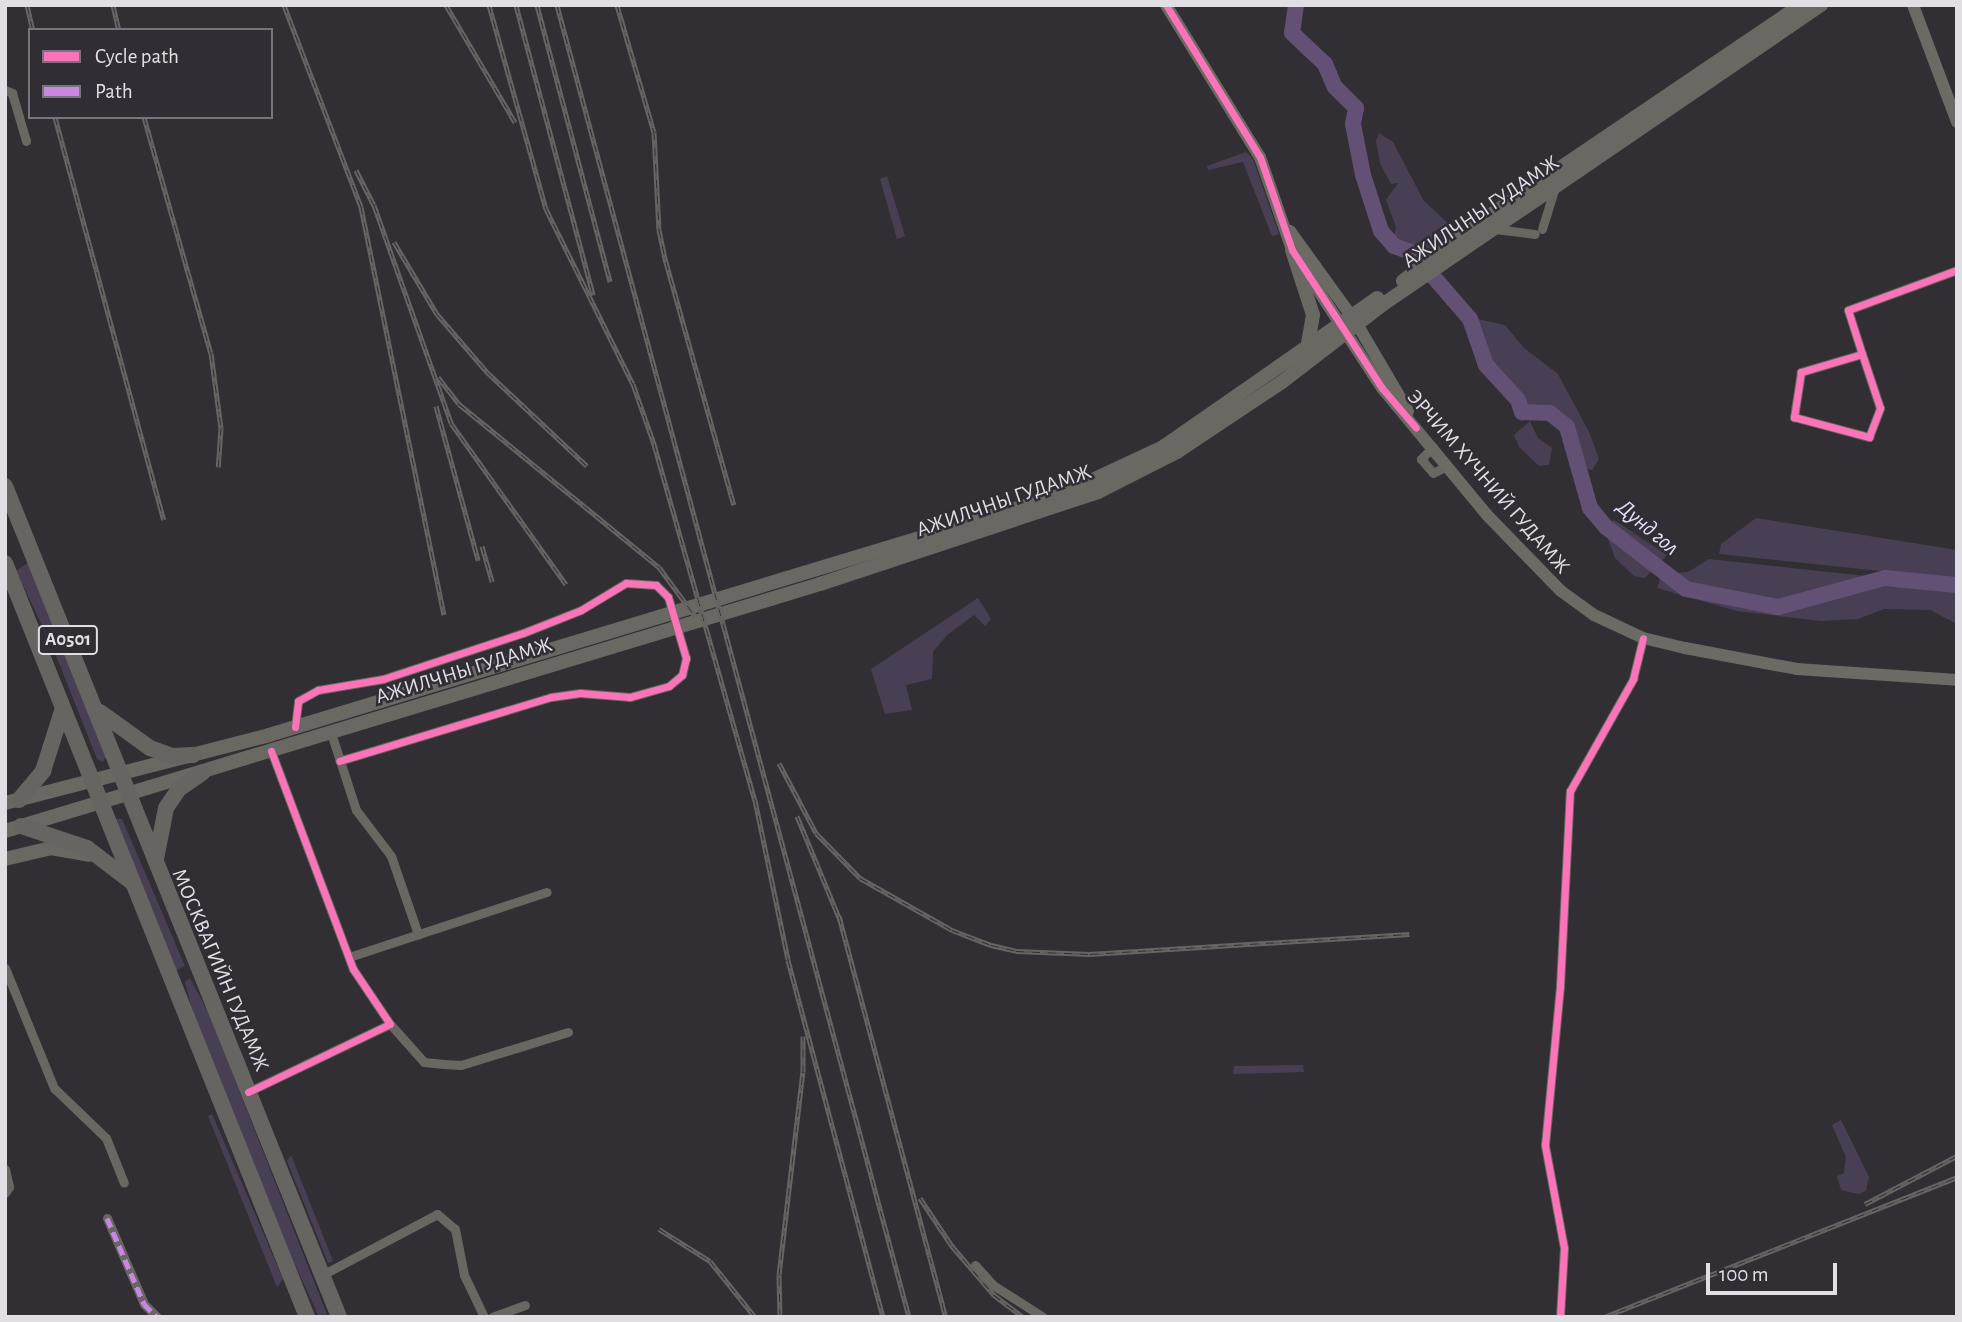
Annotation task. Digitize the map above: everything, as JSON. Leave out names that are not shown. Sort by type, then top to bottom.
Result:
[{"type":"highway","name":"A0501","points":[[5,486],[130,794]]},
{"type":"highway","points":[[5,561],[21,562],[29,545]]},
{"type":"highway","name":"A0501","points":[[5,561],[100,804]]},
{"type":"highway","points":[[12,802],[43,771],[64,708]]},
{"type":"highway","points":[[96,708],[113,725],[150,748],[172,756],[193,755]]},
{"type":"highway","points":[[155,869],[159,827],[166,808],[180,789],[203,772]]},
{"type":"highway","name":"МОСКВАГИЙН ГУДАМЖ","points":[[130,794],[155,869],[339,1317]]},
{"type":"highway","points":[[100,804],[307,1317]]},
{"type":"highway","points":[[21,826],[69,841],[102,857],[134,885]]},
{"type":"highway","points":[[177,991],[180,975],[197,973]]},
{"type":"main road","name":"АЖИЛЧНЫ ГУДАМЖ","points":[[5,831],[820,584],[1096,487],[1177,452],[1282,382],[1348,324],[1801,5]]},
{"type":"main road","name":"АЖИЛЧНЫ ГУДАМЖ","points":[[1472,237],[1493,229],[1821,5]]},
{"type":"main road","points":[[1292,250],[1312,315],[1308,344]]},
{"type":"main road","name":"АЖИЛЧНЫ ГУДАМЖ","points":[[12,802],[295,727],[812,568],[1096,487],[1163,447],[1308,344],[1348,324]]},
{"type":"main road","points":[[5,859],[51,848],[102,857]]},
{"type":"street","points":[[1166,5],[1260,157],[1292,250],[1348,324]]},
{"type":"street","points":[[1913,5],[1957,122]]},
{"type":"street","points":[[5,90],[12,93],[26,141]]},
{"type":"street","points":[[1493,229],[1539,232],[1556,186]]},
{"type":"street","points":[[1284,222],[1348,324]]},
{"type":"street","points":[[1862,354],[1801,372],[1794,417],[1869,437],[1880,408],[1849,310],[1957,270]]},
{"type":"street","name":"ЭРЧИМ ХҮЧНИЙ ГУДАМЖ","points":[[1348,324],[1382,388],[1447,466],[1561,591],[1594,615],[1643,638],[1797,669],[1957,680]]},
{"type":"street","points":[[295,727],[298,701],[318,690],[383,679],[523,633],[581,610],[626,583],[656,584],[668,597],[686,658],[682,675],[669,686],[630,696],[580,693],[551,697],[339,761]]},
{"type":"street","points":[[1560,1317],[1563,1238],[1545,1145],[1560,986],[1570,790],[1633,680],[1643,638]]},
{"type":"street","points":[[331,733],[356,810],[391,856],[418,934]]},
{"type":"street","points":[[271,751],[349,957],[390,1024],[424,1062],[461,1065],[568,1032]]},
{"type":"street","points":[[349,957],[547,892]]},
{"type":"street","points":[[5,968],[54,1088],[106,1138],[124,1183]]},
{"type":"street","points":[[248,1092],[390,1024]]},
{"type":"street","points":[[5,1169],[9,1187],[5,1193]]},
{"type":"street","points":[[322,1275],[437,1214],[455,1229],[464,1275],[484,1317]]},
{"type":"street","points":[[107,1218],[144,1304],[157,1317]]},
{"type":"street","points":[[975,1265],[993,1285],[1043,1317]]},
{"type":"street","points":[[492,1317],[525,1305]]},
{"type":"shaded area","points":[[1379,133],[1393,142],[1424,201],[1451,226],[1451,239],[1425,255],[1393,240],[1396,227],[1386,200],[1398,183],[1391,184],[1380,163],[1376,141]]},
{"type":"shaded area","points":[[1246,152],[1253,159],[1279,234],[1272,236],[1243,162],[1208,170],[1207,166]]},
{"type":"shaded area","points":[[887,176],[905,236],[897,239],[880,179]]},
{"type":"shaded area","points":[[1447,300],[1473,318],[1505,325],[1524,348],[1558,374],[1589,432],[1599,459],[1592,470],[1576,466],[1571,444],[1555,419],[1520,415],[1513,401],[1514,383],[1503,381],[1500,371],[1489,366],[1482,332],[1468,327]]},
{"type":"shaded area","points":[[1530,421],[1538,438],[1552,448],[1549,465],[1539,466],[1519,447],[1514,435]]},
{"type":"shaded area","points":[[1756,518],[1957,550],[1957,579],[1719,554],[1721,544]]},
{"type":"shaded area","points":[[1614,520],[1667,555],[1645,578],[1634,576],[1615,558],[1607,536],[1609,524]]},
{"type":"shaded area","points":[[1709,559],[1957,586],[1957,624],[1930,610],[1884,609],[1858,619],[1821,621],[1737,611],[1657,588],[1662,574],[1688,572]]},
{"type":"shaded area","points":[[28,563],[106,756],[103,762],[97,759],[53,648],[16,571]]},
{"type":"shaded area","points":[[978,598],[991,619],[985,626],[974,615],[947,635],[933,652],[932,679],[906,685],[912,710],[885,714],[871,669]]},
{"type":"shaded area","points":[[116,819],[122,819],[185,966],[175,971]]},
{"type":"shaded area","points":[[190,978],[209,1014],[328,1317],[319,1317],[292,1258],[195,1021],[185,982]]},
{"type":"shaded area","points":[[1303,1065],[1304,1072],[1233,1074],[1234,1066]]},
{"type":"shaded area","points":[[212,1114],[283,1279],[277,1287],[208,1116]]},
{"type":"shaded area","points":[[1841,1120],[1869,1177],[1866,1191],[1859,1194],[1841,1190],[1837,1176],[1844,1173],[1846,1157],[1832,1125]]},
{"type":"shaded area","points":[[291,1155],[333,1261],[328,1263],[287,1161]]},
{"type":"waterway","name":"Дунд гол","points":[[1296,5],[1292,33],[1325,64],[1335,87],[1356,108],[1353,124],[1363,175],[1381,231],[1394,246],[1413,253],[1470,319],[1486,365],[1518,400],[1522,412],[1550,413],[1567,427],[1590,508],[1606,527],[1686,589],[1778,607],[1885,578],[1957,585]]},
{"type":"railway","points":[[27,5],[33,28]]},
{"type":"railway","points":[[113,5],[119,28]]},
{"type":"railway","points":[[284,5],[361,207],[444,615]]},
{"type":"railway","points":[[446,5],[515,122]]},
{"type":"railway","points":[[489,5],[546,209],[633,384],[654,444],[755,800],[788,960],[883,1317]]},
{"type":"railway","points":[[516,5],[593,295]]},
{"type":"railway","points":[[537,5],[610,282]]},
{"type":"railway","points":[[557,5],[909,1317]]},
{"type":"railway","points":[[617,5],[654,132],[659,230],[666,262],[734,505]]},
{"type":"railway","points":[[56,119],[164,520]]},
{"type":"railway","points":[[145,119],[211,353],[221,428],[218,467]]},
{"type":"railway","points":[[356,170],[374,205],[451,423],[566,584]]},
{"type":"railway","points":[[394,242],[437,314],[487,372],[587,466]]},
{"type":"railway","points":[[438,377],[459,404],[659,567],[695,616]]},
{"type":"railway","points":[[436,406],[478,560]]},
{"type":"railway","points":[[482,546],[492,582]]},
{"type":"railway","points":[[779,763],[816,833],[860,878],[952,930],[991,945],[1016,951],[1090,954],[1409,934]]},
{"type":"railway","points":[[797,816],[841,922]]},
{"type":"railway","points":[[839,916],[946,1317]]},
{"type":"railway","points":[[780,1317],[779,1275],[803,1072],[803,1036]]},
{"type":"railway","points":[[1865,1204],[1957,1156]]},
{"type":"railway","points":[[1604,1317],[1957,1177]]},
{"type":"railway","points":[[920,1198],[952,1246],[994,1295],[1023,1317]]},
{"type":"railway","points":[[659,1229],[710,1261],[755,1317]]},
{"type":"marked path","points":[[107,1218],[144,1304],[157,1317]]},
{"type":"cycle path","points":[[1166,5],[1260,157],[1292,250],[1382,388],[1416,428]]},
{"type":"cycle path","points":[[1862,354],[1801,372],[1794,417],[1869,437],[1880,408],[1848,310],[1957,270]]},
{"type":"cycle path","points":[[295,727],[298,701],[318,690],[383,679],[523,633],[581,610],[626,583],[656,585],[668,597],[686,658],[682,675],[669,686],[630,697],[580,693],[551,697],[339,761]]},
{"type":"cycle path","points":[[1560,1317],[1564,1248],[1545,1145],[1560,986],[1570,791],[1633,679],[1643,638]]},
{"type":"cycle path","points":[[248,1092],[390,1024],[353,969],[271,751]]}]
